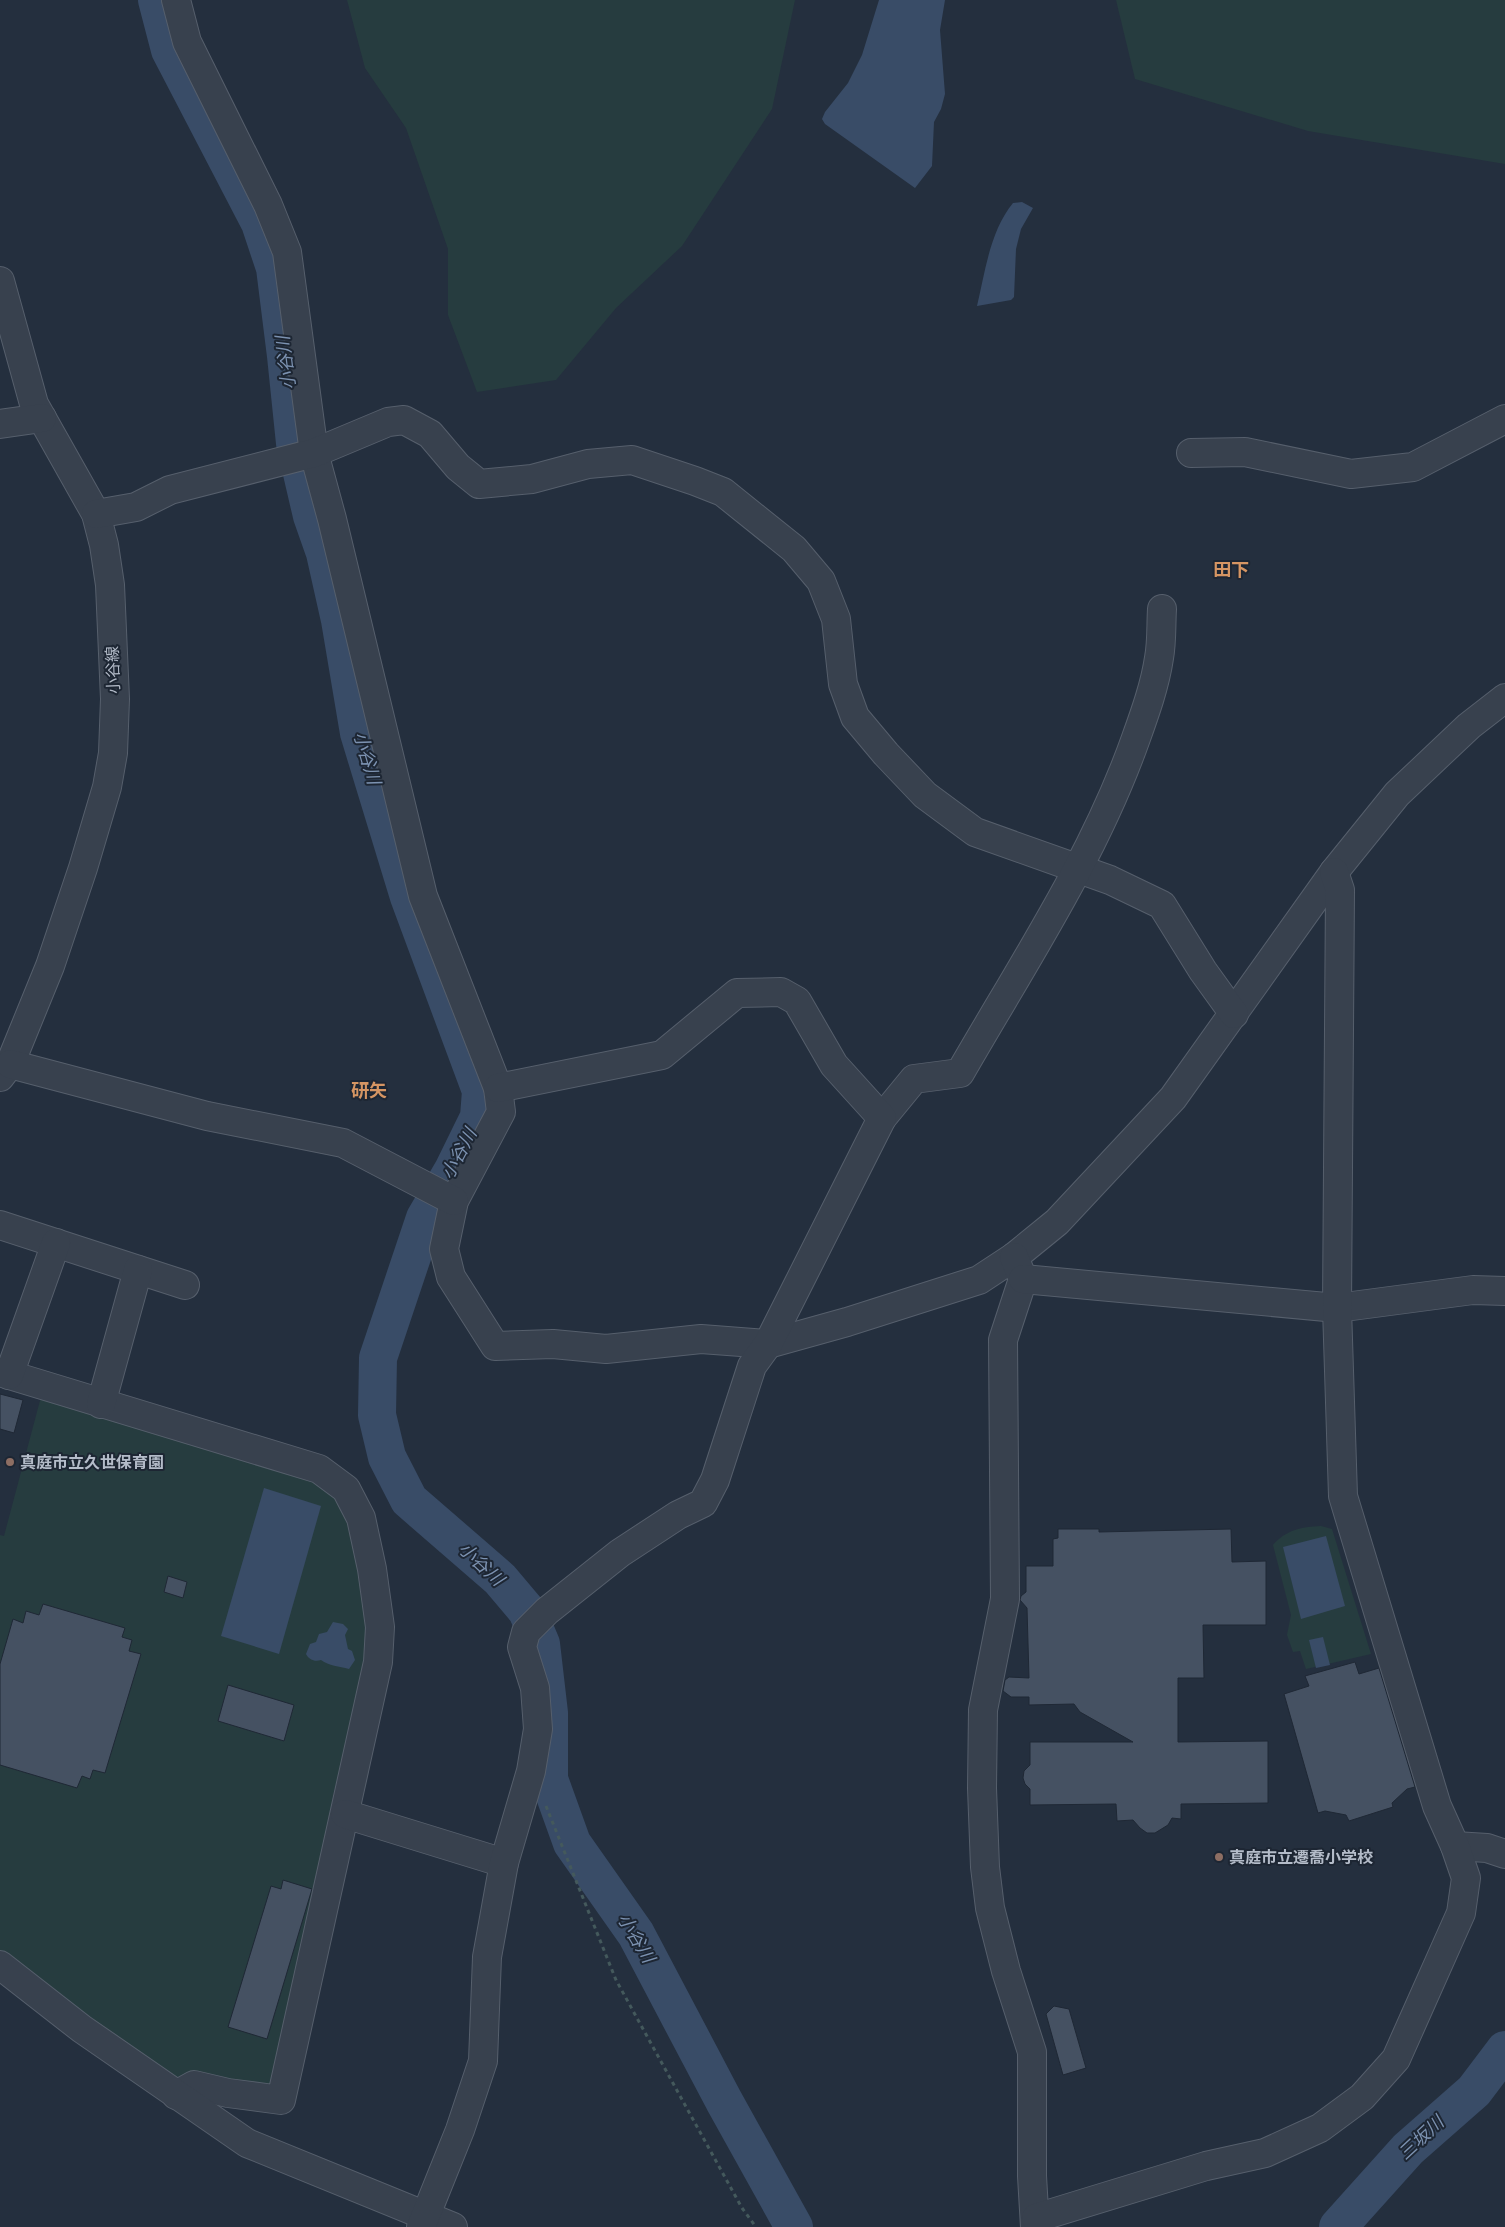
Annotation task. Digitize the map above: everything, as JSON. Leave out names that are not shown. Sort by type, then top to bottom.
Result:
[{"type":"street","points":[[176,0],[187,42],[268,205],[287,252],[314,453],[332,518],[423,896],[498,1088],[501,1112],[454,1201],[444,1249],[451,1277],[495,1346],[553,1344],[606,1349],[701,1339],[768,1344],[847,1322],[1019,1268],[1337,1308],[1473,1290],[1505,1290]]},
{"type":"street","name":"小谷線","points":[[0,281],[34,404],[96,514],[104,545],[110,585],[115,700],[114,753],[107,787],[83,868],[50,966],[5,1071]]},
{"type":"street","points":[[0,424],[42,418]]},
{"type":"street","points":[[96,514],[136,506],[170,490],[314,453],[388,422],[404,420],[430,434],[458,467],[480,484],[532,479],[588,464],[632,460],[723,492],[794,549],[821,581],[836,619],[843,684],[855,717],[886,754],[925,795],[975,832],[1110,880],[1162,905],[1203,971],[1234,1014]]},
{"type":"street","points":[[1191,453],[1245,452],[1351,474],[1414,467],[1505,420]]},
{"type":"street","points":[[423,2222],[460,2130],[483,2061],[486,1957],[504,1863],[531,1771],[538,1729],[535,1688],[522,1647],[526,1632],[547,1610],[620,1553],[678,1516],[703,1504],[715,1480],[752,1366],[768,1344],[882,1118],[914,1079],[960,1073],[1078,868],[1105,816],[1127,764],[1147,707],[1160,658],[1162,609]]},
{"type":"street","points":[[1334,872],[1340,890],[1337,1308],[1343,1496],[1437,1806],[1455,1846],[1466,1878],[1462,1913],[1396,2059],[1362,2097],[1320,2128],[1264,2153],[1206,2166],[1036,2223],[1032,2176],[1032,2052],[1006,1971],[990,1908],[985,1867],[982,1788],[983,1710],[1005,1599],[1003,1340],[1019,1268],[1056,1222],[1172,1098],[1334,872],[1397,794],[1469,726],[1505,698]]},
{"type":"street","points":[[498,1088],[662,1055],[737,993],[781,992],[797,1001],[834,1065],[882,1118]]},
{"type":"street","points":[[5,1071],[207,1116],[343,1143],[454,1201]]},
{"type":"street","points":[[0,1225],[185,1286]]},
{"type":"street","points":[[56,1243],[5,1373],[101,1404],[319,1469],[346,1489],[361,1518],[372,1569],[380,1627],[378,1662],[281,2100],[228,2093],[194,2085],[176,2095]]},
{"type":"street","points":[[101,1404],[138,1270]]},
{"type":"street","points":[[345,1814],[504,1863]]},
{"type":"street","points":[[1455,1846],[1487,1848],[1505,1854]]},
{"type":"street","points":[[0,1965],[82,2029],[247,2143],[423,2222],[453,2227]]},
{"type":"path","points":[[531,1771],[616,1980],[742,2208],[756,2227]]},
{"type":"green space","points":[[347,0],[795,0],[772,109],[682,246],[616,308],[556,380],[477,392],[448,315],[448,249],[406,128],[365,68]]},
{"type":"green space","points":[[1116,0],[1505,0],[1505,164],[1308,131],[1135,79]]},
{"type":"green space","points":[[42,1393],[313,1480],[343,1504],[357,1540],[372,1638],[333,1796],[330,1838],[276,2078],[267,2088],[200,2078],[161,2076],[0,1957],[0,1535],[4,1536]]},
{"type":"green space","points":[[1321,1526],[1332,1529],[1371,1654],[1306,1669],[1300,1651],[1293,1652],[1287,1635],[1291,1615],[1273,1545],[1283,1536],[1294,1530]]},
{"type":"water","points":[[879,0],[945,0],[940,30],[945,94],[941,109],[934,122],[932,166],[915,188],[825,124],[822,119],[825,112],[848,83],[862,55]]},
{"type":"water","points":[[1022,202],[1033,208],[1021,229],[1016,249],[1014,297],[1011,300],[977,306],[989,252],[999,226],[1013,203]]},
{"type":"water","points":[[264,1488],[321,1506],[279,1654],[221,1636]]},
{"type":"water","points":[[1326,1536],[1345,1606],[1301,1619],[1283,1547]]},
{"type":"water","points":[[333,1622],[343,1624],[348,1629],[345,1635],[348,1649],[352,1651],[355,1660],[349,1669],[331,1665],[321,1660],[312,1660],[306,1654],[310,1644],[316,1642],[319,1634],[327,1632]]},
{"type":"water","points":[[1323,1637],[1330,1665],[1316,1668],[1309,1640]]},
{"type":"building","points":[[0,1394],[23,1400],[14,1433],[0,1429]]},
{"type":"building","points":[[1058,1529],[1099,1529],[1099,1532],[1231,1529],[1232,1562],[1266,1561],[1266,1625],[1203,1625],[1204,1678],[1178,1678],[1178,1742],[1268,1741],[1268,1803],[1181,1804],[1181,1819],[1172,1818],[1168,1825],[1155,1833],[1147,1833],[1133,1820],[1117,1821],[1116,1804],[1030,1805],[1030,1789],[1025,1784],[1023,1778],[1024,1771],[1030,1765],[1030,1742],[1133,1742],[1080,1712],[1074,1704],[1029,1705],[1029,1697],[1011,1697],[1003,1691],[1005,1680],[1009,1677],[1029,1678],[1027,1608],[1020,1600],[1021,1596],[1026,1592],[1026,1566],[1053,1566],[1053,1539],[1058,1538]]},
{"type":"building","points":[[168,1576],[187,1582],[183,1598],[164,1592]]},
{"type":"building","points":[[43,1604],[125,1628],[122,1637],[132,1640],[129,1651],[141,1654],[105,1773],[93,1770],[90,1779],[82,1776],[77,1788],[0,1765],[0,1664],[13,1619],[23,1623],[26,1611],[39,1615]]},
{"type":"building","points":[[1355,1662],[1359,1674],[1379,1668],[1415,1787],[1407,1789],[1392,1803],[1393,1807],[1349,1821],[1346,1815],[1325,1811],[1318,1813],[1284,1694],[1309,1686],[1305,1676]]},
{"type":"building","points":[[228,1685],[294,1705],[284,1741],[218,1721]]},
{"type":"building","points":[[283,1880],[312,1889],[267,2039],[228,2027],[271,1886],[281,1889]]},
{"type":"building","points":[[1054,2006],[1069,2009],[1086,2068],[1063,2075],[1046,2014]]},
{"type":"waterway","name":"小谷川","points":[[157,0],[170,50],[260,223],[275,268],[295,443],[312,516],[325,553],[340,620],[359,733],[409,897],[481,1091],[479,1117],[453,1170],[425,1218],[378,1358],[377,1415],[387,1457],[409,1500],[500,1579],[527,1611],[541,1644],[549,1713],[549,1779],[572,1843],[636,1934],[724,2101],[794,2227]]},
{"type":"waterway","name":"三坂川","points":[[1338,2227],[1408,2149],[1474,2091],[1505,2050]]},
{"type":"place","name":"真庭市立久世保育園","points":[[10,1462]]},
{"type":"place","name":"真庭市立遷喬小学校","points":[[1219,1857]]},
{"type":"district","name":"田下","points":[[1231,570]]},
{"type":"district","name":"研矢","points":[[369,1091]]}]
